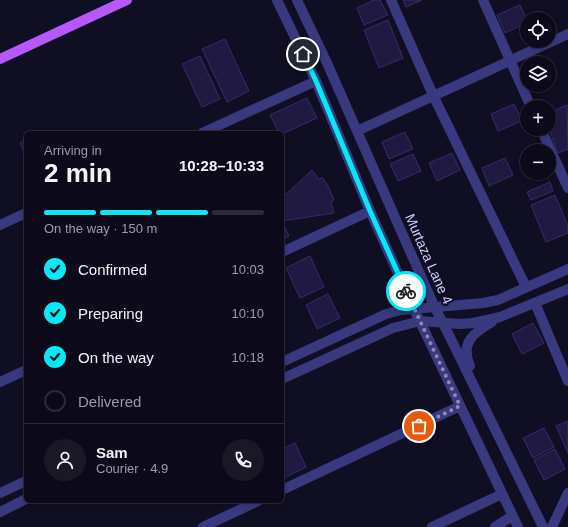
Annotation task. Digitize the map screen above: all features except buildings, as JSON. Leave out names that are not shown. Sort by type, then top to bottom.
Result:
[{"type":"main road","points":[[0,59],[127,0]]},
{"type":"street","points":[[277,0],[316,81],[370,211],[414,309],[518,527]]},
{"type":"street","name":"Murtaza Lane 4","points":[[297,0],[327,62],[435,308],[444,323],[543,527]]},
{"type":"street","points":[[391,0],[433,95],[526,287]]},
{"type":"street","points":[[483,0],[528,100]]},
{"type":"street","points":[[357,131],[568,34]]},
{"type":"street","points":[[206,131],[316,81]]},
{"type":"street","points":[[544,136],[568,188]]},
{"type":"street","points":[[284,251],[370,211]]},
{"type":"street","points":[[0,225],[24,214]]},
{"type":"street","points":[[284,361],[371,320],[401,310],[483,304],[498,300],[568,269]]},
{"type":"street","points":[[284,378],[393,328],[420,321],[473,324],[500,317],[568,288]]},
{"type":"street","points":[[534,303],[568,381]]},
{"type":"street","points":[[476,390],[473,372],[466,356],[468,344],[474,334],[500,317]]},
{"type":"street","points":[[0,382],[24,371]]},
{"type":"street","points":[[284,489],[460,406]]},
{"type":"street","points":[[0,493],[24,482]]},
{"type":"street","points":[[552,527],[568,493]]},
{"type":"street","points":[[432,527],[502,494]]},
{"type":"street","points":[[0,512],[24,501]]},
{"type":"street","points":[[203,527],[254,503]]},
{"type":"street","points":[[495,527],[512,516]]},
{"type":"way so far","points":[[406,291],[460,406],[419,426]]},
{"type":"route","points":[[303,54],[406,291]]}]
